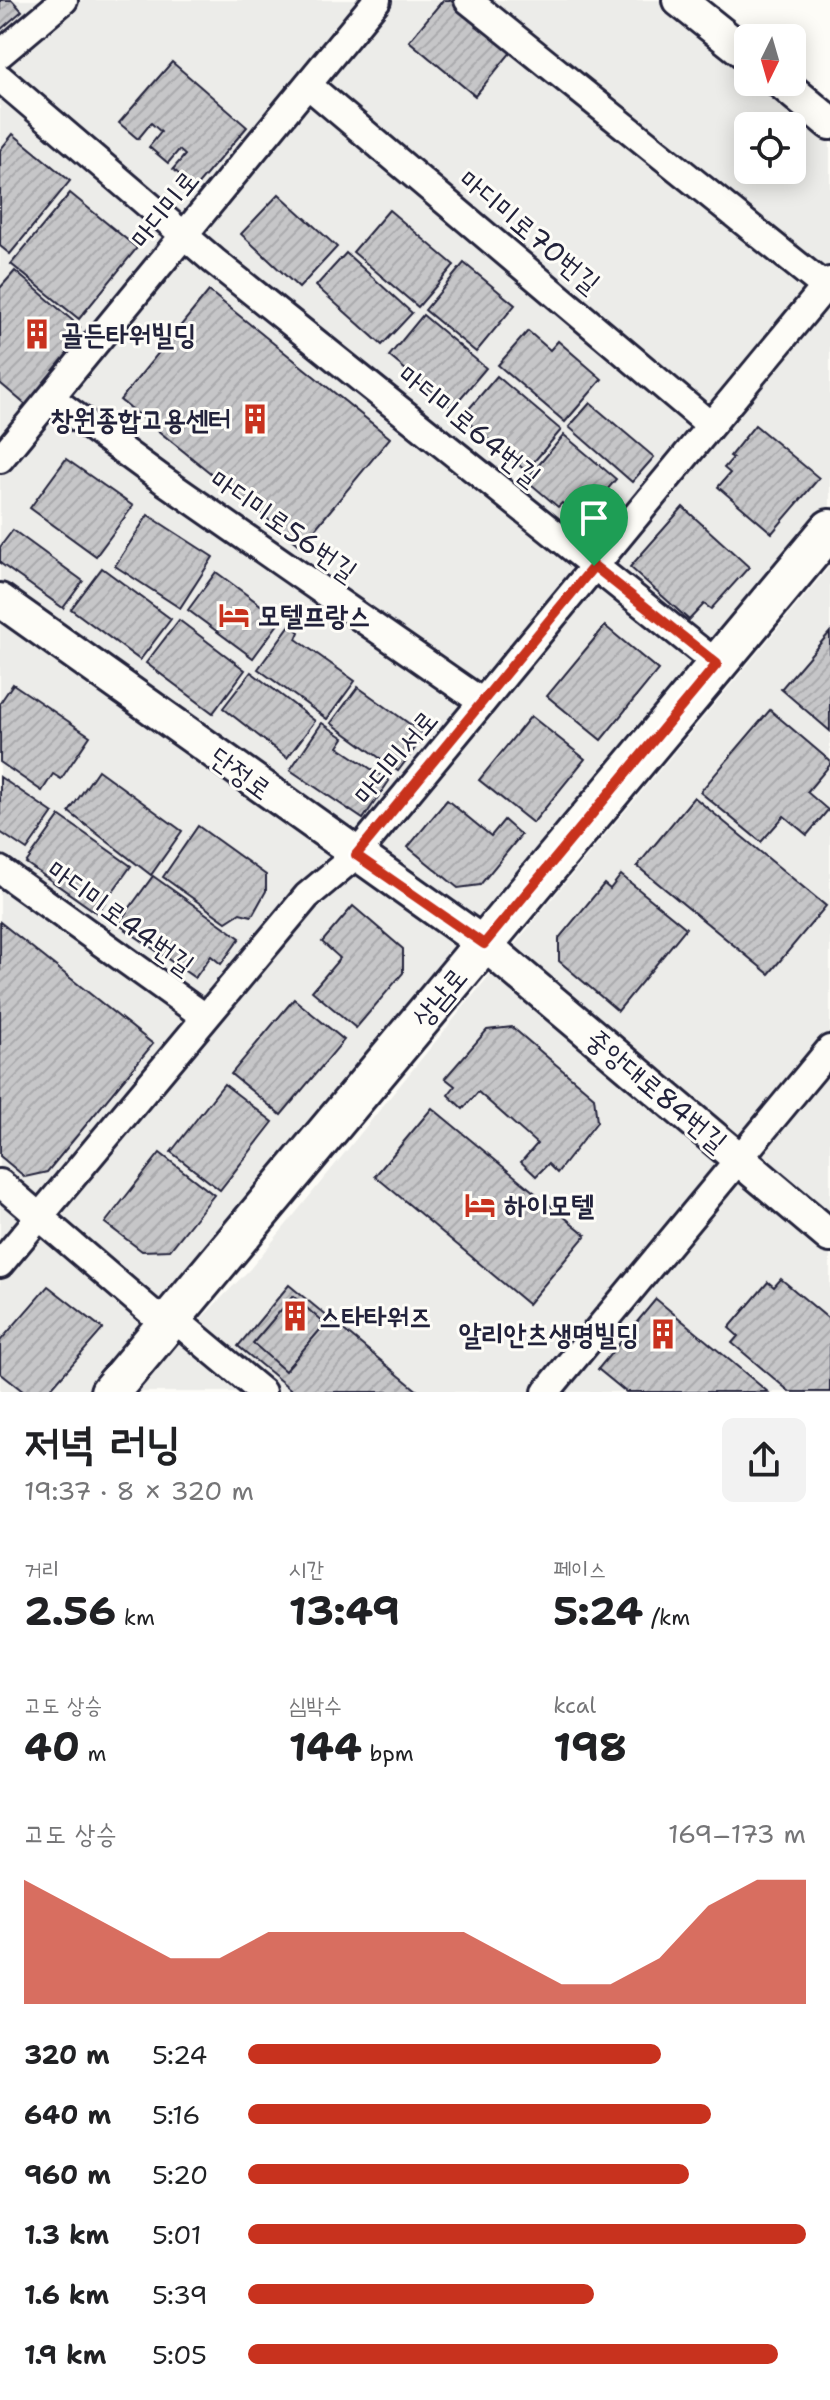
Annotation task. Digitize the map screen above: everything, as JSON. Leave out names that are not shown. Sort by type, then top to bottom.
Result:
[{"type":"main road","name":"상남로","points":[[110,1392],[830,529]]},
{"type":"street","points":[[0,54],[64,0]]},
{"type":"street","name":"마디미로","points":[[0,459],[377,0]]},
{"type":"street","points":[[468,0],[828,284]]},
{"type":"street","points":[[679,0],[734,44]]},
{"type":"street","name":"마디미로64번길","points":[[0,78],[184,236],[717,664]]},
{"type":"street","name":"마디미로70번길","points":[[308,85],[710,425]]},
{"type":"street","points":[[798,96],[830,123]]},
{"type":"street","name":"마디미서로","points":[[0,1264],[307,896],[356,855],[828,284]]},
{"type":"street","name":"마디미로56번길","points":[[51,398],[163,480],[482,702]]},
{"type":"street","name":"단정로","points":[[0,600],[484,944]]},
{"type":"street","name":"마디미로44번길","points":[[0,870],[205,1017]]},
{"type":"street","name":"중앙대로84번길","points":[[484,944],[830,1236]]},
{"type":"street","points":[[546,1392],[830,1049]]},
{"type":"street","points":[[0,1183],[169,1321],[262,1392]]},
{"type":"shaded area","points":[[0,0],[678,0],[734,46],[734,96],[794,96],[830,126],[830,523],[98,1392],[0,1392]]},
{"type":"shaded area","points":[[830,566],[830,1392],[137,1392],[174,1346],[250,1269],[546,906]]},
{"type":"building","points":[[0,0],[12,0],[22,11],[0,30]]},
{"type":"building","points":[[443,0],[450,0],[512,51],[475,96],[409,41]]},
{"type":"building","points":[[172,62],[247,127],[195,188],[173,169],[185,155],[179,150],[168,163],[149,147],[161,132],[151,123],[138,139],[119,123]]},
{"type":"building","points":[[13,134],[70,181],[10,254],[0,246],[0,150]]},
{"type":"building","points":[[70,193],[137,248],[79,319],[11,264]]},
{"type":"building","points":[[279,194],[337,247],[299,288],[241,234]]},
{"type":"building","points":[[389,210],[454,265],[418,307],[353,252]]},
{"type":"building","points":[[346,253],[412,313],[382,345],[316,286]]},
{"type":"building","points":[[464,263],[515,305],[476,352],[425,310]]},
{"type":"building","name":"골든타워빌딩","points":[[15,271],[80,327],[68,340],[78,348],[27,406],[0,383],[0,288]]},
{"type":"building","name":"창원종합고용센터","points":[[209,291],[390,438],[301,546],[120,400]]},
{"type":"building","points":[[423,315],[486,368],[452,408],[389,356]]},
{"type":"building","points":[[528,331],[550,350],[558,341],[602,379],[565,422],[498,365]]},
{"type":"building","points":[[497,376],[561,430],[526,471],[462,417]]},
{"type":"building","points":[[590,403],[654,457],[632,482],[569,427]]},
{"type":"building","points":[[755,425],[819,478],[772,533],[718,487],[730,473],[724,468],[733,458],[730,456]]},
{"type":"building","points":[[564,435],[616,479],[601,497],[612,503],[611,521],[596,531],[585,528],[580,522],[581,516],[576,522],[563,511],[566,507],[562,503],[558,507],[526,480]]},
{"type":"building","points":[[66,459],[133,506],[96,556],[30,508]]},
{"type":"building","points":[[683,507],[749,567],[711,609],[704,604],[689,620],[630,567]]},
{"type":"building","points":[[148,515],[213,557],[180,608],[115,566]]},
{"type":"building","points":[[13,530],[83,581],[63,608],[0,563],[0,547]]},
{"type":"building","points":[[102,568],[171,619],[140,660],[71,609]]},
{"type":"building","name":"모텔프랑스","points":[[216,572],[281,620],[253,658],[188,610]]},
{"type":"building","points":[[179,620],[245,670],[213,713],[146,663]]},
{"type":"building","points":[[290,625],[299,632],[296,639],[355,681],[327,719],[258,669]]},
{"type":"building","points":[[605,626],[658,670],[601,740],[547,696]]},
{"type":"building","points":[[830,632],[830,731],[781,689]]},
{"type":"building","points":[[251,672],[315,721],[287,758],[223,708]]},
{"type":"building","points":[[13,684],[90,736],[61,779],[53,774],[42,791],[0,762],[0,703]]},
{"type":"building","points":[[358,687],[425,735],[398,771],[331,723]]},
{"type":"building","points":[[770,710],[830,761],[807,792],[828,810],[807,835],[784,816],[761,842],[700,792]]},
{"type":"building","points":[[531,716],[585,759],[533,823],[479,780]]},
{"type":"building","points":[[322,723],[344,738],[338,747],[389,781],[363,819],[290,770]]},
{"type":"building","points":[[98,770],[182,831],[151,875],[69,812]]},
{"type":"building","points":[[0,777],[53,813],[27,850],[0,832]]},
{"type":"building","points":[[694,797],[826,906],[769,974],[637,866]]},
{"type":"building","points":[[447,800],[491,836],[504,820],[521,835],[480,885],[458,888],[408,847]]},
{"type":"building","points":[[60,816],[131,866],[97,913],[26,863]]},
{"type":"building","points":[[198,826],[266,875],[266,891],[252,916],[240,913],[226,922],[163,877]]},
{"type":"building","points":[[621,875],[686,928],[618,1011],[559,961],[559,938],[604,884],[610,889]]},
{"type":"building","points":[[153,876],[240,938],[221,964],[211,956],[195,978],[118,924]]},
{"type":"building","points":[[353,906],[403,949],[403,973],[356,1028],[312,991],[340,958],[322,942]]},
{"type":"building","points":[[0,922],[153,1044],[47,1172],[25,1177],[0,1156]]},
{"type":"building","points":[[294,999],[344,1040],[281,1115],[231,1074]]},
{"type":"building","points":[[512,1027],[594,1097],[597,1122],[557,1173],[548,1164],[536,1176],[521,1162],[537,1144],[478,1092],[463,1109],[448,1095],[455,1086],[445,1078],[487,1030]]},
{"type":"building","points":[[224,1084],[273,1122],[220,1190],[171,1152]]},
{"type":"building","name":"하이모텔","points":[[432,1108],[586,1235],[528,1304],[375,1176]]},
{"type":"building","points":[[160,1153],[214,1195],[170,1250],[142,1251],[105,1223]]},
{"type":"building","points":[[781,1279],[830,1320],[830,1392],[790,1392],[732,1343],[738,1336],[729,1328],[768,1282],[774,1287]]},
{"type":"building","name":"스타타워즈","points":[[289,1285],[419,1392],[294,1392],[238,1346]]},
{"type":"building","points":[[48,1286],[103,1329],[48,1392],[24,1392],[0,1373],[0,1341]]},
{"type":"building","points":[[293,1296],[325,1324],[285,1371],[253,1343]]},
{"type":"building","name":"알리안츠생명빌딩","points":[[656,1299],[768,1392],[626,1392],[598,1369]]},
{"type":"place","name":"골든타워빌딩","points":[[37,334]]},
{"type":"place","name":"창원종합고용센터","points":[[255,419]]},
{"type":"place","name":"모텔프랑스","points":[[234,615]]},
{"type":"place","name":"하이모텔","points":[[480,1205]]},
{"type":"place","name":"스타타워즈","points":[[295,1316]]},
{"type":"place","name":"알리안츠생명빌딩","points":[[663,1334]]},
{"type":"route","points":[[594,566],[717,664],[484,944],[356,855],[594,566]]}]
